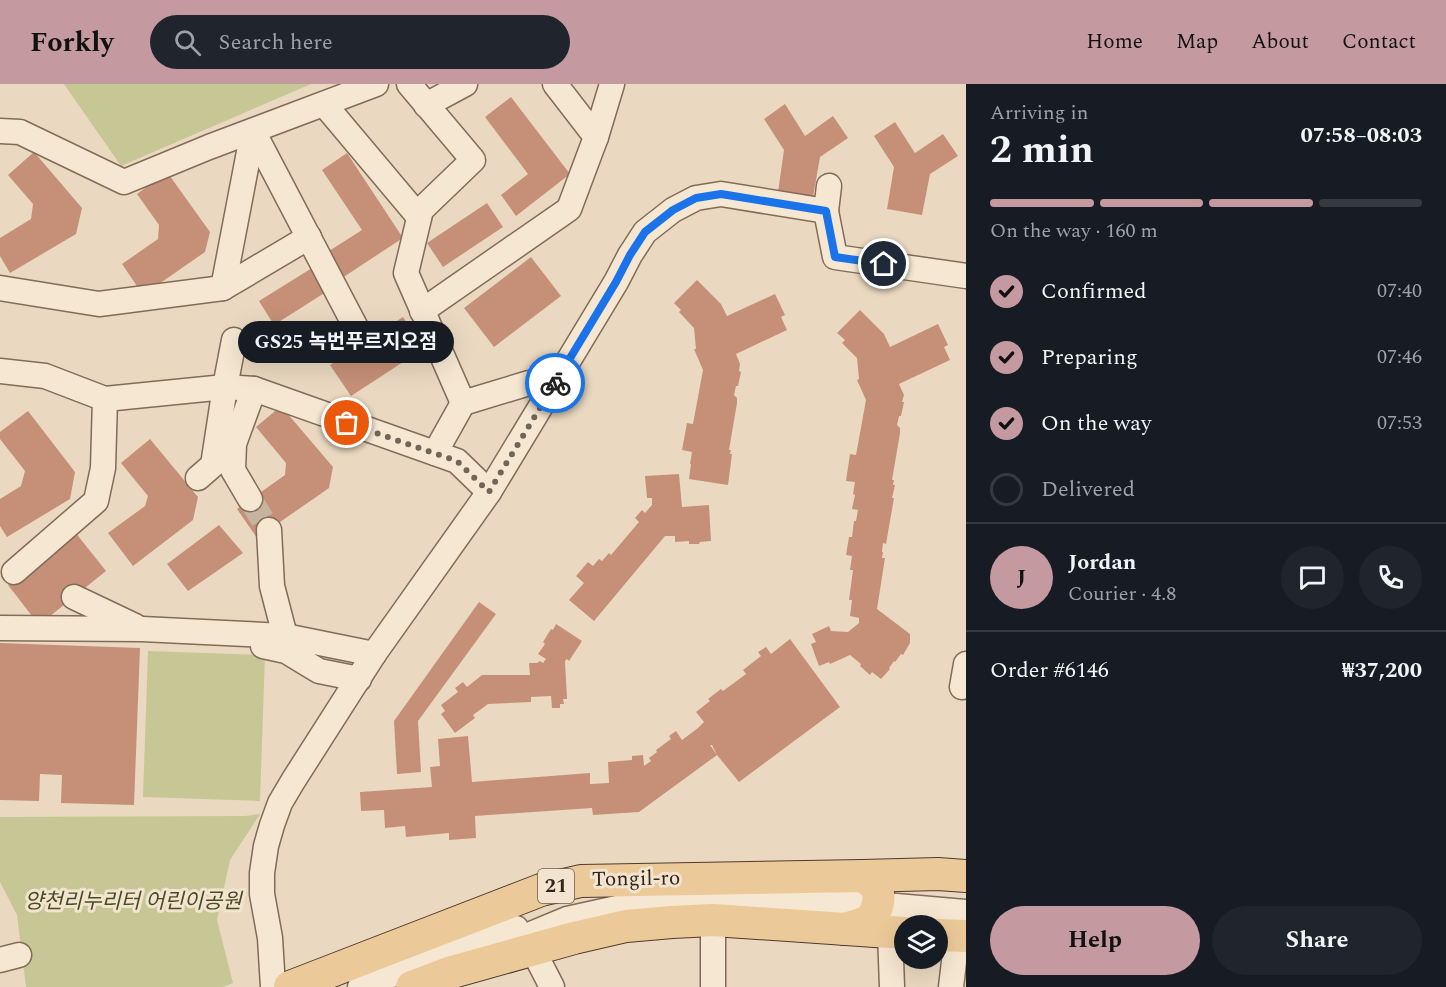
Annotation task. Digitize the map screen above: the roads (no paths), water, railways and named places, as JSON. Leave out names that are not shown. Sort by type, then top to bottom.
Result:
[{"type":"main road","name":"Tongil-ro","points":[[412,987],[449,973],[626,926],[712,920],[844,929],[880,903],[938,874],[966,876]]},
{"type":"main road","name":"Tongil-ro","points":[[290,987],[541,890],[581,881],[701,878],[880,903]]},
{"type":"street","points":[[0,130],[20,132],[124,182],[376,84]]},
{"type":"street","points":[[409,84],[473,160],[421,210],[406,273],[463,403]]},
{"type":"street","points":[[426,105],[465,84]]},
{"type":"street","points":[[555,84],[596,137]]},
{"type":"street","points":[[422,311],[569,209],[596,137],[612,84]]},
{"type":"street","points":[[324,104],[419,217]]},
{"type":"street","points":[[253,131],[364,343]]},
{"type":"street","points":[[223,288],[253,131]]},
{"type":"street","points":[[829,186],[826,211],[835,257],[966,276]]},
{"type":"street","points":[[273,987],[270,938],[262,894],[262,873],[266,846],[280,803],[374,654],[489,492],[645,232],[673,210],[696,198],[721,194],[826,211]]},
{"type":"street","points":[[0,288],[99,304],[223,288],[309,237]]},
{"type":"street","points":[[198,478],[213,465],[234,340]]},
{"type":"street","points":[[0,370],[45,376],[105,399],[225,387],[254,389],[457,461],[489,492]]},
{"type":"street","points":[[435,453],[463,403],[529,383]]},
{"type":"street","points":[[250,499],[233,470],[234,444],[254,389]]},
{"type":"street","points":[[14,572],[96,501],[103,468],[105,399]]},
{"type":"street","points":[[270,530],[272,586],[285,636]]},
{"type":"street","points":[[74,597],[142,629]]},
{"type":"street","points":[[0,628],[142,629],[285,636],[374,654]]},
{"type":"street","points":[[0,642],[256,644],[286,651],[320,671],[359,679]]},
{"type":"street","points":[[360,987],[549,915],[623,895],[701,878]]},
{"type":"street","points":[[449,973],[500,946],[567,919],[644,902],[678,900],[880,903],[957,930],[951,987]]},
{"type":"street","points":[[880,903],[892,987]]},
{"type":"street","points":[[712,920],[713,987]]},
{"type":"street","points":[[533,950],[552,987]]},
{"type":"tunnel","points":[[250,499],[269,530]]},
{"type":"place","name":"GS25 녹번푸르지오점","points":[[347,423]]},
{"type":"park label","name":"양천리누리터 어린이공원","points":[[133,902]]}]
